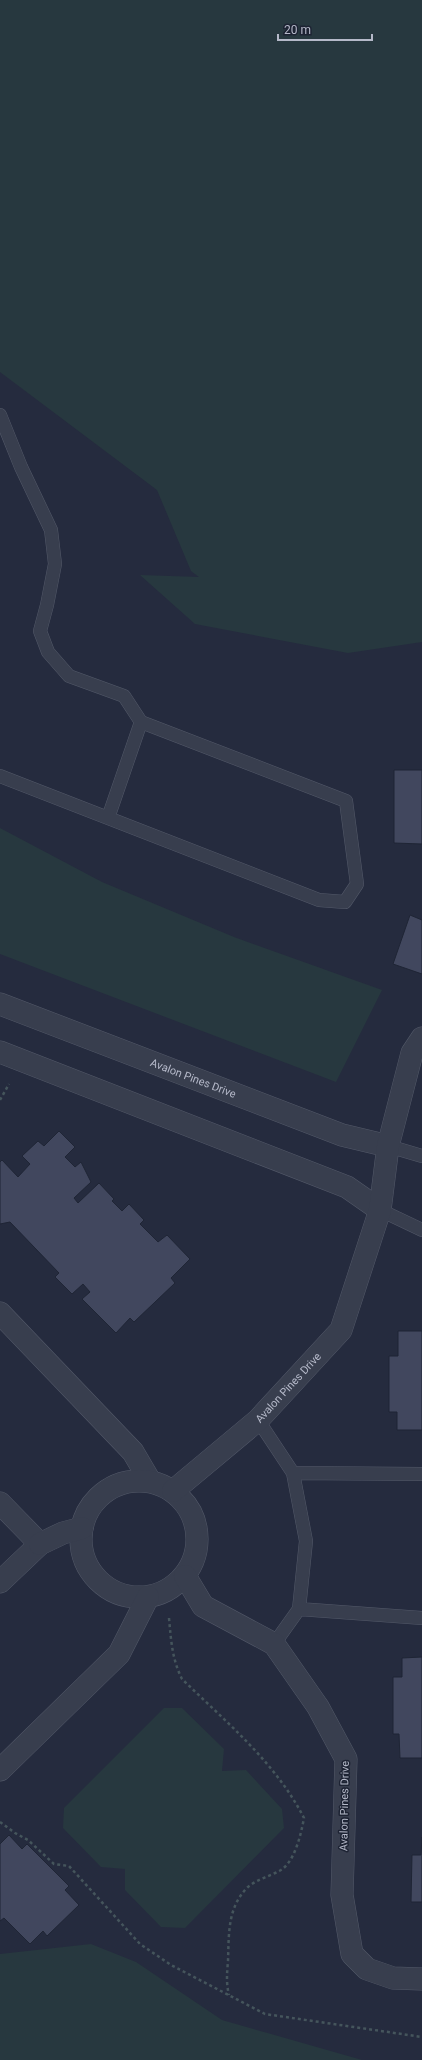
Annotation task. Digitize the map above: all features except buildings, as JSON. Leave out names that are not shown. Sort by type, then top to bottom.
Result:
[{"type":"street","name":"Avalon Pines Drive","points":[[0,1004],[342,1135],[388,1146]]},
{"type":"street","name":"Avalon Pines Drive","points":[[173,1490],[258,1420],[340,1330],[380,1210],[388,1146],[412,1052],[422,1038]]},
{"type":"street","points":[[0,1052],[347,1187],[380,1210]]},
{"type":"street","points":[[0,1313],[133,1452],[150,1481]]},
{"type":"street","points":[[132,1481],[150,1481],[173,1490],[186,1504],[195,1521],[198,1540],[194,1559],[185,1576],[168,1590],[148,1597],[130,1597],[112,1591],[97,1580],[87,1565],[81,1547],[82,1528],[88,1511],[99,1496],[120,1484],[132,1481]]},
{"type":"street","points":[[0,1503],[40,1544]]},
{"type":"street","points":[[0,1582],[40,1544],[63,1533],[82,1528]]},
{"type":"street","name":"Avalon Pines Drive","points":[[185,1576],[203,1606],[274,1644],[318,1707],[346,1759],[342,1896],[352,1954],[367,1969],[393,1978],[422,1979]]},
{"type":"street","points":[[0,1770],[119,1654],[148,1597]]},
{"type":"lane","points":[[0,415],[21,467],[51,530],[55,564],[40,631],[48,652],[69,676],[124,696],[141,722],[346,802],[357,884],[345,902],[320,900],[0,776]]},
{"type":"lane","points":[[108,818],[141,722]]},
{"type":"lane","points":[[388,1146],[422,1156]]},
{"type":"lane","points":[[380,1210],[422,1230]]},
{"type":"lane","points":[[258,1420],[293,1473],[306,1541],[299,1609],[274,1644]]},
{"type":"lane","points":[[293,1473],[422,1474]]},
{"type":"lane","points":[[299,1609],[422,1618]]},
{"type":"path","points":[[0,1100],[10,1082]]},
{"type":"path","points":[[168,1590],[172,1655],[175,1666],[182,1680],[254,1749],[295,1800],[304,1818],[291,1859],[282,1869],[249,1886],[238,1900],[232,1912],[228,1932],[226,1986],[229,1995]]},
{"type":"path","points":[[0,1822],[28,1840],[54,1864],[69,1866],[140,1944],[171,1965],[265,2014],[422,2037]]},
{"type":"shaded area","points":[[0,0],[422,0],[422,642],[348,653],[195,624],[140,575],[199,577],[191,571],[157,490],[0,372]]},
{"type":"shaded area","points":[[0,828],[102,882],[234,937],[382,990],[336,1082],[0,954]]},
{"type":"shaded area","points":[[164,1708],[182,1708],[224,1749],[222,1771],[246,1770],[282,1809],[284,1828],[185,1928],[161,1927],[125,1890],[125,1869],[101,1867],[63,1828],[64,1808]]},
{"type":"shaded area","points":[[91,1944],[136,1962],[222,2020],[362,2060],[0,2060],[0,1954]]}]
